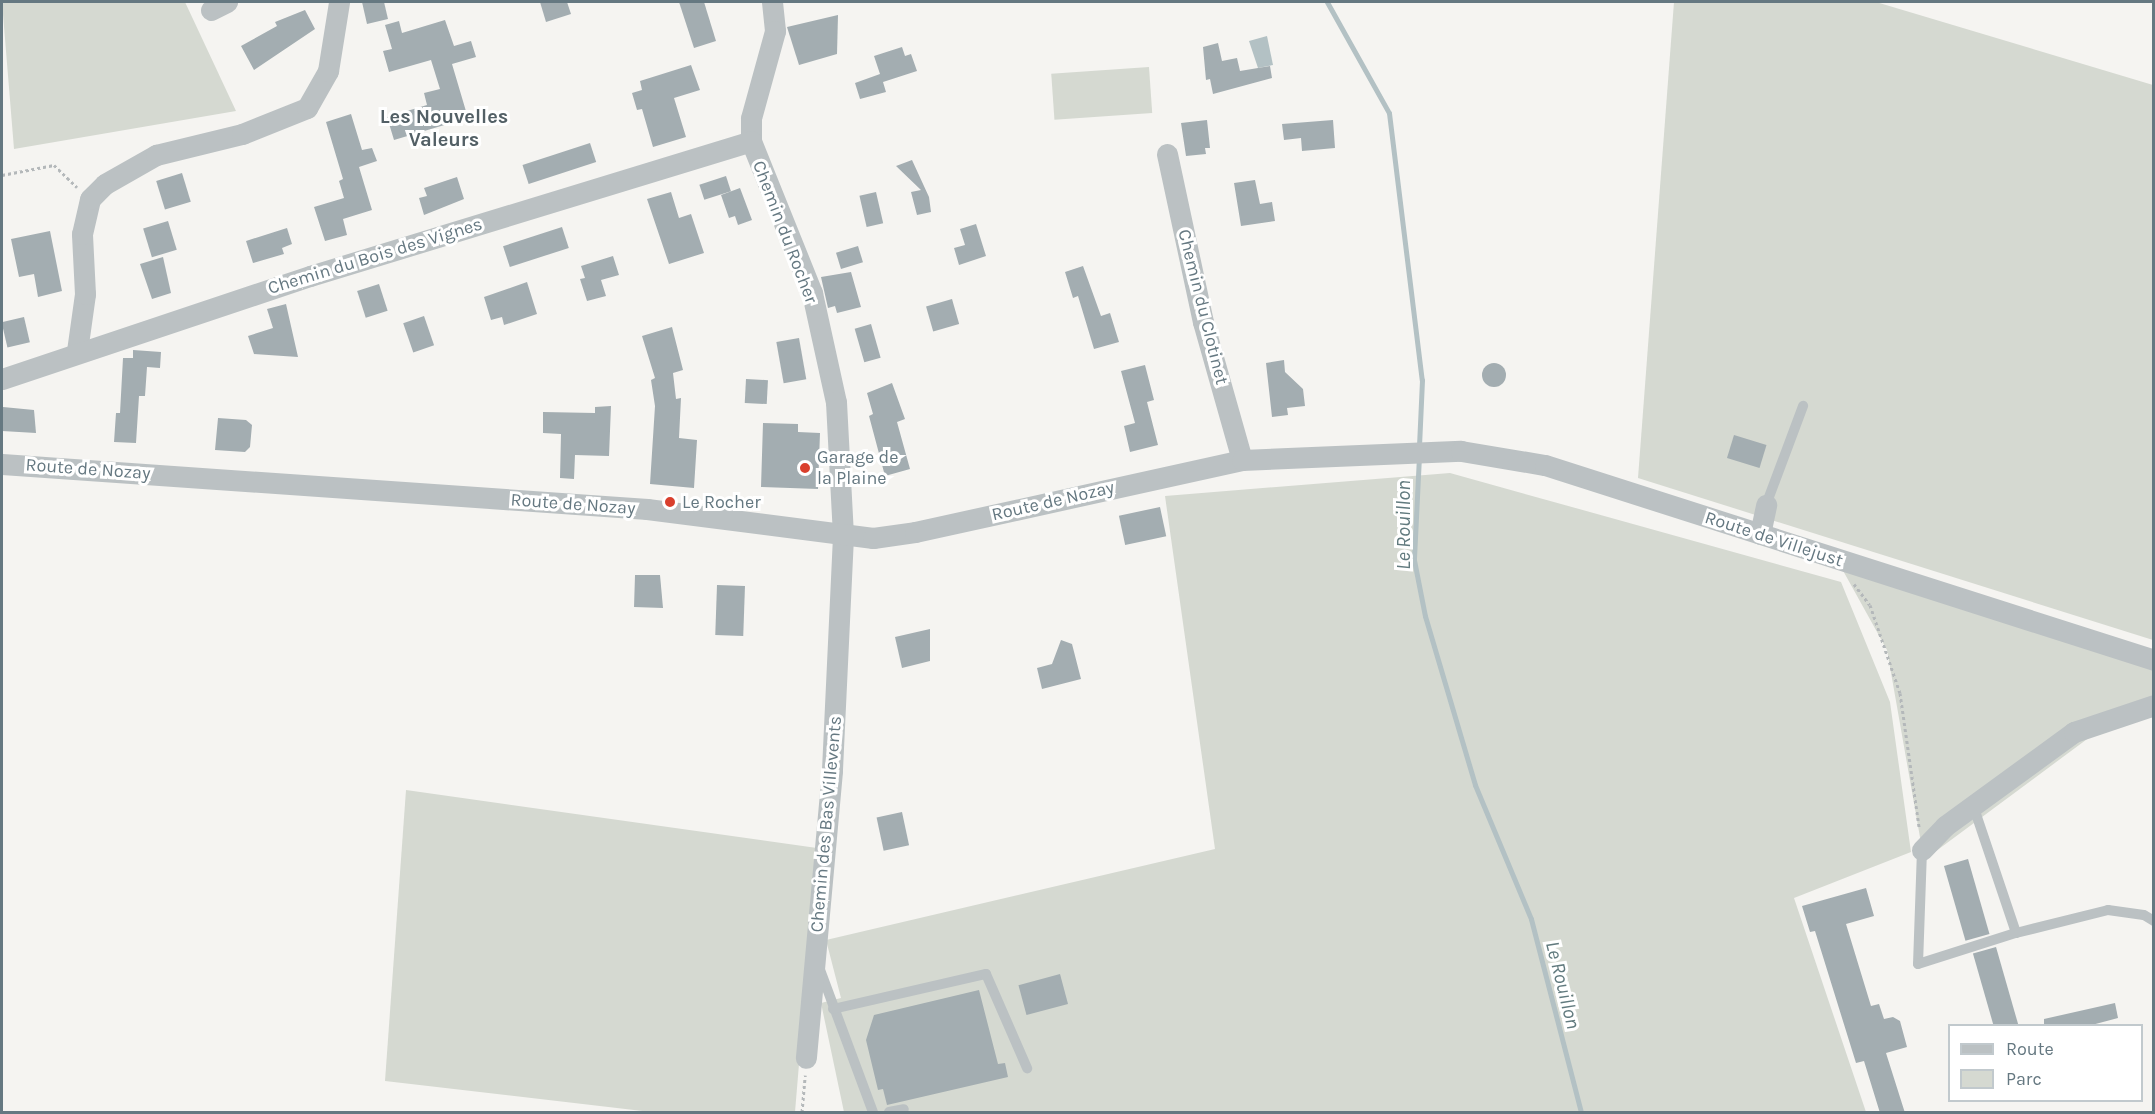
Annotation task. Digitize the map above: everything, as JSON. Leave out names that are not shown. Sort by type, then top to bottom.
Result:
[{"type":"street","points":[[77,351],[85,294],[82,234],[90,199],[105,184],[156,155],[242,134],[307,108],[328,71],[339,2]]},
{"type":"street","name":"Chemin du Rocher","points":[[772,2],[775,31],[751,118],[751,141],[812,293],[836,402],[843,536]]},
{"type":"street","name":"Chemin du Bois des Vignes","points":[[2,379],[77,351],[751,141]]},
{"type":"street","name":"Chemin du Clotinet","points":[[1167,154],[1203,322],[1242,460]]},
{"type":"street","name":"Route de Nozay","points":[[2,464],[647,509],[843,536],[873,538],[915,532],[1242,460],[1388,451]]},
{"type":"street","name":"Route de Villejust","points":[[1388,451],[1461,451],[1545,465],[2154,660]]},
{"type":"street","points":[[1760,534],[1766,505]]},
{"type":"street","name":"Chemin des Bas Villevents","points":[[806,1058],[832,771],[843,536]]},
{"type":"street","points":[[1922,850],[1973,805],[2074,732],[2154,705]]},
{"type":"lane","points":[[1766,505],[1803,406]]},
{"type":"lane","points":[[1973,805],[2016,933]]},
{"type":"lane","points":[[1922,850],[1918,964],[2016,933],[2108,910],[2144,915],[2154,921]]},
{"type":"lane","points":[[815,956],[873,1113]]},
{"type":"lane","points":[[833,1009],[986,974],[1027,1068]]},
{"type":"lane","points":[[890,1113],[904,1109]]},
{"type":"path","points":[[2,175],[54,165],[90,199]]},
{"type":"path","points":[[1852,583],[1870,605],[1900,693],[1922,850]]},
{"type":"path","points":[[802,1113],[806,1058]]},
{"type":"green space","points":[[2,2],[185,2],[236,111],[14,149]]},
{"type":"green space","points":[[1674,2],[1876,2],[2153,85],[2153,640],[1638,478]]},
{"type":"green space","points":[[1149,67],[1152,113],[1054,120],[1051,74]]},
{"type":"green space","points":[[1450,473],[1841,582],[1890,702],[1911,852],[1794,898],[1866,1112],[844,1112],[821,1003],[841,998],[826,940],[1215,849],[1165,496]]},
{"type":"green space","points":[[1841,567],[2153,662],[2153,717],[2098,731],[1924,860],[1887,650]]},
{"type":"green space","points":[[406,790],[817,848],[795,1112],[651,1112],[385,1081]]},
{"type":"shaded area","points":[[1267,36],[1273,65],[1258,68],[1249,41]]},
{"type":"building","points":[[362,2],[384,2],[388,19],[367,24]]},
{"type":"building","points":[[540,2],[567,2],[571,14],[546,22]]},
{"type":"building","points":[[679,2],[704,2],[716,41],[694,48]]},
{"type":"building","points":[[305,10],[315,29],[254,70],[241,46],[277,26],[275,22]]},
{"type":"building","points":[[838,15],[837,54],[799,65],[787,27]]},
{"type":"building","points":[[445,20],[454,46],[471,41],[476,57],[452,64],[468,118],[394,140],[387,117],[427,105],[424,93],[440,89],[431,60],[389,72],[383,51],[392,49],[385,25],[399,21],[402,33]]},
{"type":"building","points":[[1218,43],[1222,61],[1237,58],[1240,71],[1270,66],[1272,78],[1213,94],[1210,79],[1206,80],[1203,47]]},
{"type":"building","points":[[902,47],[905,56],[911,54],[917,71],[883,82],[886,92],[860,99],[855,83],[880,74],[874,56]]},
{"type":"building","points":[[691,65],[700,90],[674,98],[686,137],[653,147],[642,109],[637,110],[632,93],[642,90],[640,81]]},
{"type":"building","points":[[351,114],[362,150],[372,148],[377,161],[359,167],[372,210],[343,219],[347,235],[325,241],[314,207],[344,198],[339,181],[343,179],[326,122]]},
{"type":"building","points":[[1207,120],[1210,148],[1205,148],[1206,154],[1186,156],[1181,123]]},
{"type":"building","points":[[1333,120],[1335,148],[1302,151],[1301,138],[1284,140],[1282,124]]},
{"type":"building","points":[[590,143],[596,162],[529,184],[522,165]]},
{"type":"building","points":[[912,160],[929,197],[931,212],[917,215],[911,192],[921,190],[896,166]]},
{"type":"building","points":[[182,173],[191,202],[165,210],[156,181]]},
{"type":"building","points":[[726,176],[731,191],[704,200],[699,185]]},
{"type":"building","points":[[457,177],[464,199],[424,215],[419,198],[427,196],[424,188]]},
{"type":"building","points":[[1255,180],[1260,204],[1272,202],[1275,221],[1241,226],[1234,183]]},
{"type":"building","points":[[740,188],[752,220],[738,225],[735,216],[729,218],[721,195]]},
{"type":"building","points":[[671,192],[679,218],[691,214],[704,253],[669,264],[647,199]]},
{"type":"building","points":[[876,192],[883,223],[867,227],[859,196]]},
{"type":"building","points":[[168,221],[177,250],[152,257],[143,229]]},
{"type":"building","points":[[976,224],[986,256],[959,265],[954,248],[965,245],[960,229]]},
{"type":"building","points":[[562,227],[569,248],[510,267],[503,246]]},
{"type":"building","points":[[287,228],[292,244],[282,248],[284,254],[253,263],[246,241]]},
{"type":"building","points":[[50,231],[62,291],[38,297],[34,274],[19,277],[11,239]]},
{"type":"building","points":[[858,246],[863,262],[841,269],[836,253]]},
{"type":"building","points":[[613,256],[619,275],[601,280],[606,296],[587,301],[580,279],[585,278],[581,266]]},
{"type":"building","points":[[163,257],[171,293],[152,299],[140,264]]},
{"type":"building","points":[[1083,266],[1101,316],[1110,313],[1119,342],[1094,349],[1078,296],[1073,298],[1065,272]]},
{"type":"building","points":[[851,272],[861,307],[837,313],[835,306],[828,308],[821,277]]},
{"type":"building","points":[[527,282],[537,314],[504,325],[502,317],[491,320],[484,297]]},
{"type":"building","points":[[379,284],[388,311],[366,318],[357,291]]},
{"type":"building","points":[[952,299],[959,324],[933,331],[926,306]]},
{"type":"building","points":[[286,304],[298,357],[254,354],[248,336],[273,328],[267,309]]},
{"type":"building","points":[[424,316],[434,345],[413,352],[403,323]]},
{"type":"building","points":[[24,317],[30,342],[7,348],[2,322]]},
{"type":"building","points":[[871,324],[881,358],[864,362],[855,329]]},
{"type":"building","points":[[672,327],[683,370],[673,373],[676,399],[681,398],[679,438],[697,440],[694,488],[650,484],[655,406],[651,380],[655,378],[642,336]]},
{"type":"building","points":[[799,338],[806,379],[784,383],[776,342]]},
{"type":"building","points":[[133,350],[161,352],[160,368],[147,367],[145,396],[139,396],[136,443],[114,442],[116,413],[120,413],[123,358],[133,358]]},
{"type":"building","points":[[1284,360],[1285,372],[1303,389],[1305,406],[1287,408],[1288,415],[1272,417],[1266,363]]},
{"type":"building","points":[[1494,363],[1499,364],[1505,370],[1505,380],[1499,386],[1494,387],[1489,386],[1483,380],[1482,375],[1483,370],[1489,364]]},
{"type":"building","points":[[1145,365],[1154,400],[1147,402],[1158,445],[1130,452],[1124,426],[1135,423],[1121,371]]},
{"type":"building","points":[[746,379],[768,380],[767,404],[745,403]]},
{"type":"building","points":[[892,383],[905,419],[897,422],[910,469],[885,476],[869,416],[873,414],[867,393]]},
{"type":"building","points":[[611,406],[609,456],[575,455],[574,479],[560,478],[561,434],[543,433],[543,412],[595,413],[595,407]]},
{"type":"building","points":[[3,407],[34,410],[36,433],[2,431]]},
{"type":"building","points":[[218,418],[246,420],[252,425],[250,447],[245,452],[215,450]]},
{"type":"building","points":[[763,423],[798,424],[798,432],[820,433],[818,489],[761,487]]},
{"type":"building","points":[[1734,435],[1767,445],[1759,468],[1727,458]]},
{"type":"building","points":[[1160,507],[1166,536],[1125,545],[1119,516]]},
{"type":"building","points":[[635,575],[660,575],[663,608],[634,607]]},
{"type":"building","points":[[717,585],[745,586],[743,636],[715,635]]},
{"type":"building","points":[[930,629],[930,661],[902,668],[895,637]]},
{"type":"building","points":[[1061,640],[1072,644],[1081,679],[1042,689],[1037,668],[1052,664]]},
{"type":"building","points":[[902,812],[909,845],[884,851],[877,817]]},
{"type":"building","points":[[1968,859],[1989,934],[1965,941],[1944,866]]},
{"type":"building","points":[[1866,888],[1874,916],[1846,924],[1871,1006],[1879,1004],[1884,1019],[1893,1017],[1900,1021],[1907,1047],[1886,1053],[1905,1113],[1880,1113],[1864,1061],[1856,1063],[1815,931],[1810,932],[1802,906]]},
{"type":"building","points":[[1996,947],[2018,1024],[1993,1024],[1973,954]]},
{"type":"building","points":[[1060,974],[1068,1004],[1026,1015],[1018,985]]},
{"type":"building","points":[[979,990],[998,1064],[1005,1063],[1008,1077],[887,1105],[883,1089],[878,1090],[866,1040],[874,1015]]},
{"type":"building","points":[[2115,1003],[2118,1018],[2096,1024],[2044,1024],[2044,1019]]},
{"type":"waterway","name":"Le Rouillon","points":[[1327,2],[1389,113],[1422,380],[1419,447]]},
{"type":"waterway","name":"Le Rouillon","points":[[1419,456],[1414,560],[1425,616],[1475,785],[1531,919],[1581,1112]]},
{"type":"place","name":"Garage de la Plaine","points":[[805,468]]},
{"type":"place","name":"Le Rocher","points":[[670,502]]},
{"type":"district","name":"Les Nouvelles Valeurs","points":[[444,128]]}]
